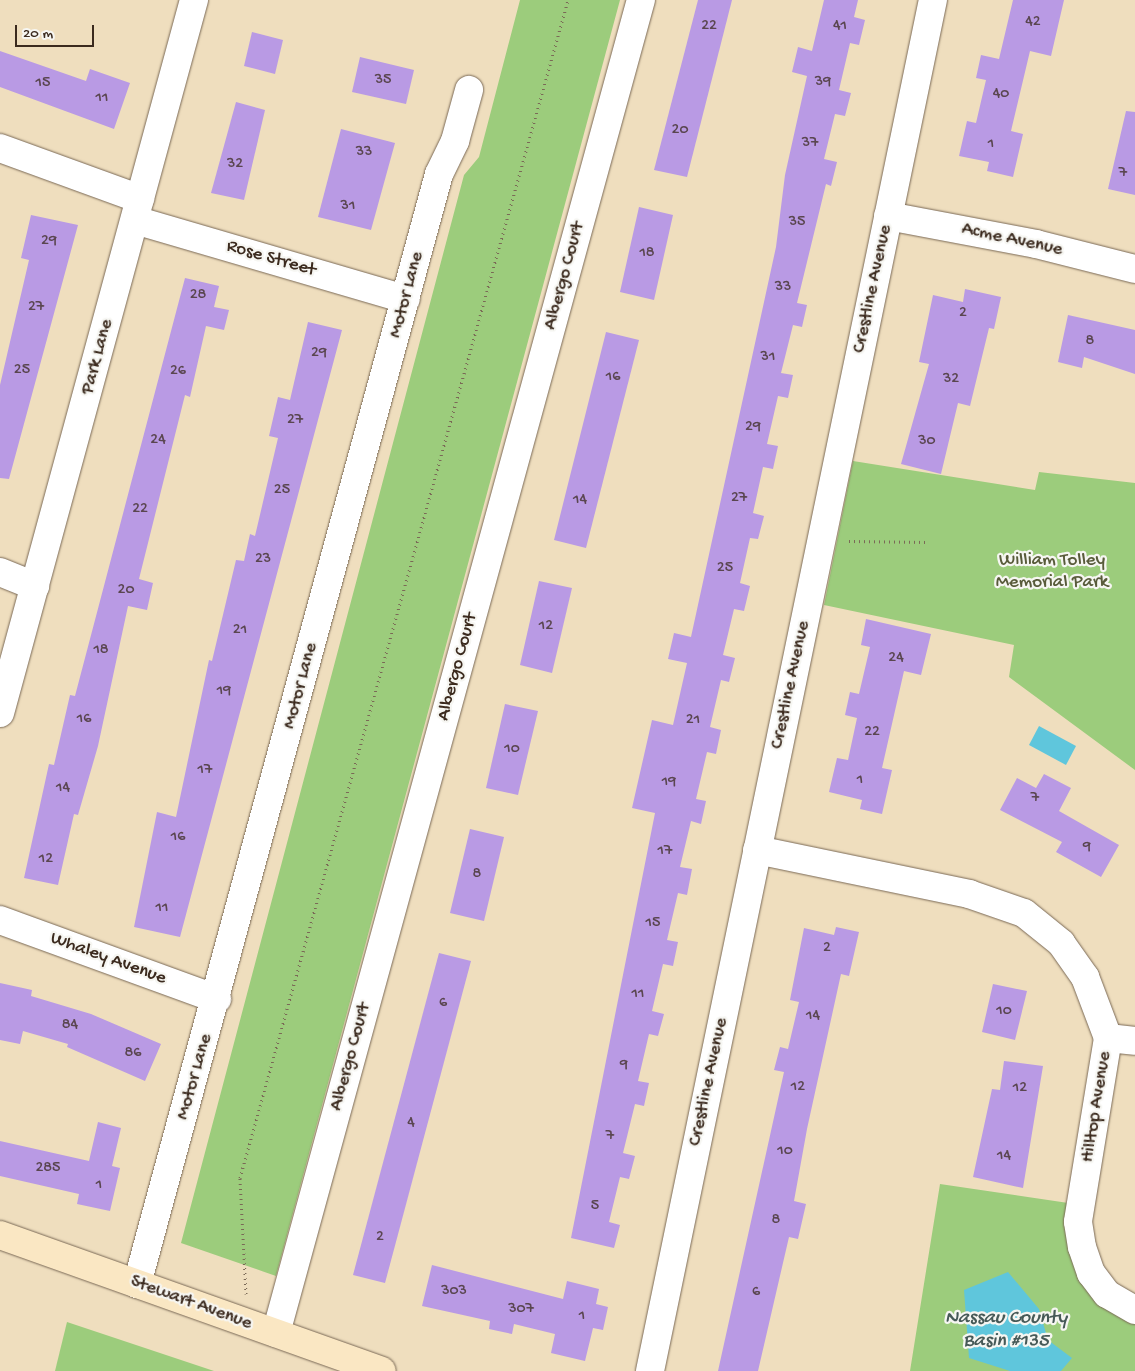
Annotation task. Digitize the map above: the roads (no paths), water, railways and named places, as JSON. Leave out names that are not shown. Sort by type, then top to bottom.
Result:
[{"type":"main road","name":"Stewart Avenue","points":[[0,1235],[381,1371]]},
{"type":"street","name":"Park Lane","points":[[0,714],[194,0]]},
{"type":"street","name":"Albergo Court","points":[[276,1333],[640,0]]},
{"type":"street","name":"Crestline Avenue","points":[[650,1371],[933,0]]},
{"type":"street","name":"Motor Lane","points":[[137,1284],[217,999],[439,174],[455,141],[468,90]]},
{"type":"street","name":"Rose Street","points":[[0,148],[138,209],[406,298]]},
{"type":"street","name":"Acme Avenue","points":[[888,216],[1135,269]]},
{"type":"street","points":[[0,572],[35,586]]},
{"type":"street","name":"Hilltop Avenue","points":[[757,850],[969,894],[1024,913],[1061,943],[1085,977],[1108,1038],[1078,1222],[1090,1273],[1107,1294],[1135,1310]]},
{"type":"street","name":"Whaley Avenue","points":[[0,920],[217,999]]},
{"type":"street","points":[[1108,1038],[1135,1041]]},
{"type":"water","points":[[1039,726],[1076,746],[1066,765],[1029,745]]},
{"type":"water","name":"Nassau County Basin #135","points":[[1008,1272],[1039,1309],[1048,1340],[1072,1358],[1061,1371],[1010,1371],[969,1358],[964,1290]]},
{"type":"park label","name":"William Tolley Memorial Park","points":[[1052,572]]}]
